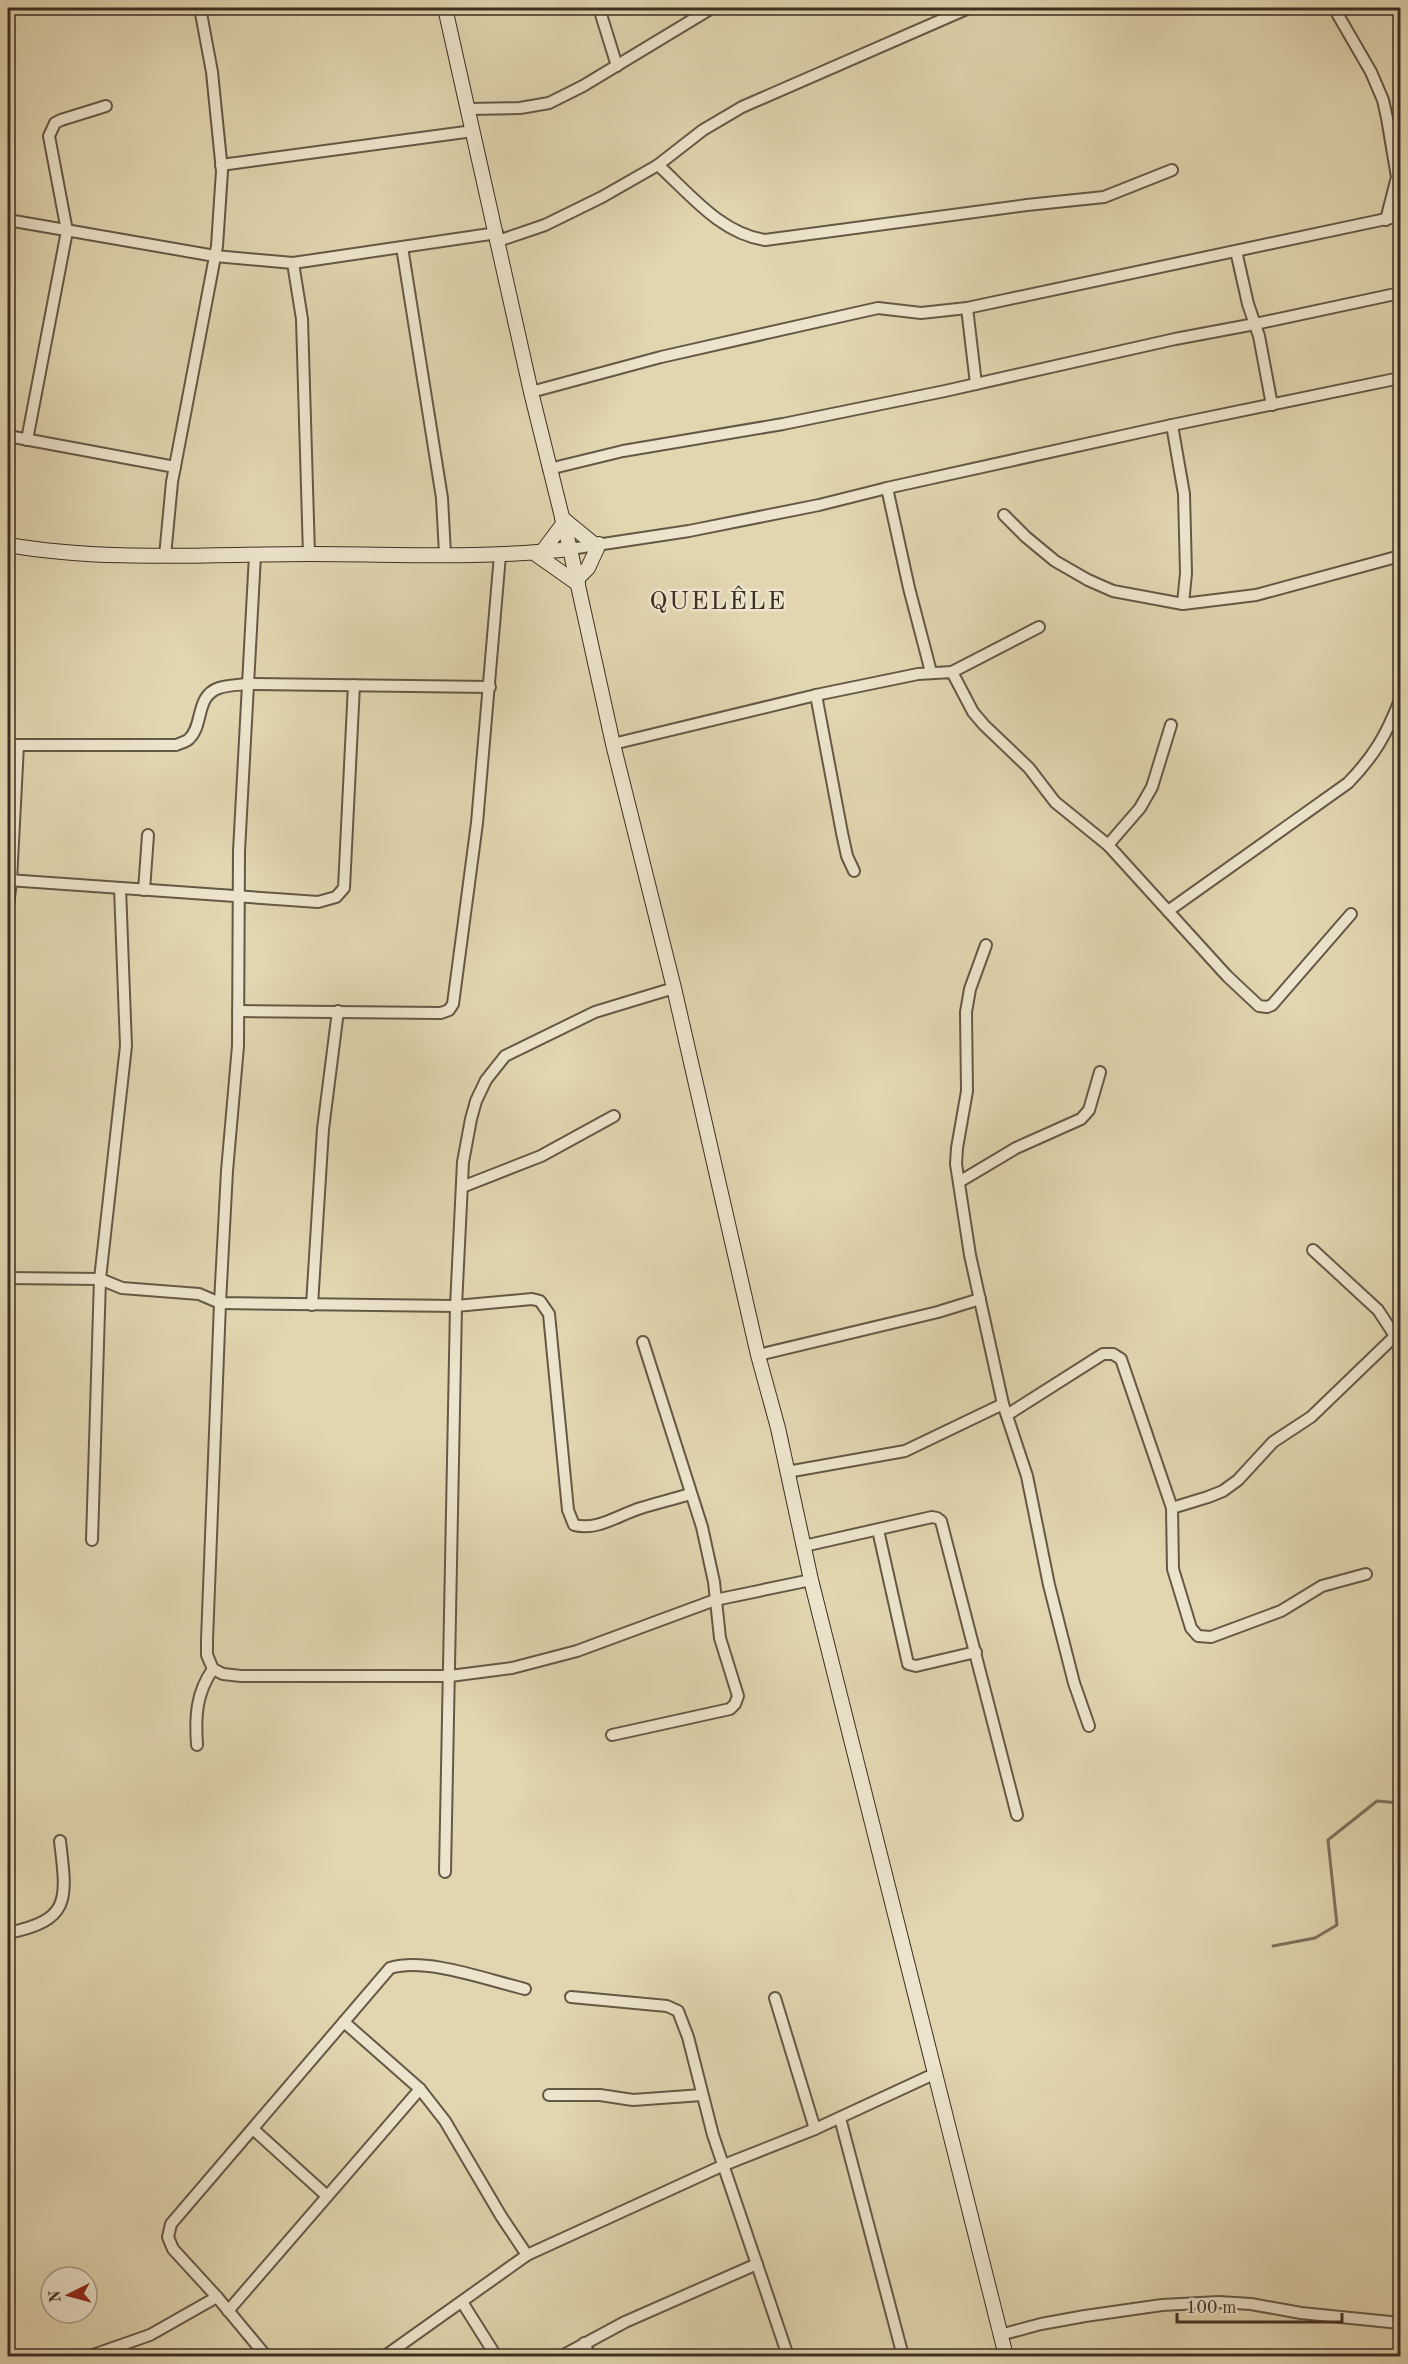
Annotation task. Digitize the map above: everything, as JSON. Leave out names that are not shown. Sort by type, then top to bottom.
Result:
[{"type":"main road","points":[[445,8],[531,392],[570,549],[613,744],[674,988],[811,1580],[1006,2356]]},
{"type":"main road","points":[[563,521],[597,544],[588,568],[577,582]]},
{"type":"main road","points":[[538,553],[563,521]]},
{"type":"main road","points":[[8,544],[44,551],[165,556],[500,555],[570,549]]},
{"type":"main road","points":[[538,553],[577,582]]},
{"type":"street","points":[[165,556],[175,467],[215,256],[221,165],[212,72],[200,8]]},
{"type":"street","points":[[599,8],[617,66]]},
{"type":"street","points":[[468,109],[520,108],[549,103],[617,66],[711,8]]},
{"type":"street","points":[[8,220],[215,256],[293,263],[402,247],[497,237],[566,215],[658,165],[702,130],[742,107],[969,8]]},
{"type":"street","points":[[1335,8],[1371,72],[1383,100],[1397,177],[1386,220]]},
{"type":"street","points":[[27,440],[67,231],[64,208],[50,151],[49,132],[54,123],[106,106]]},
{"type":"street","points":[[221,165],[473,131]]},
{"type":"street","points":[[658,165],[720,222],[737,231],[765,240],[1104,197],[1172,170]]},
{"type":"street","points":[[531,392],[661,357],[878,308],[921,313],[967,308],[1401,216]]},
{"type":"street","points":[[402,247],[442,498],[445,554]]},
{"type":"street","points":[[1236,251],[1255,324],[1272,405]]},
{"type":"street","points":[[293,263],[302,319],[309,554]]},
{"type":"street","points":[[549,469],[623,451],[783,424],[976,384],[1175,339],[1401,293]]},
{"type":"street","points":[[967,308],[976,384]]},
{"type":"street","points":[[570,549],[689,531],[819,505],[1172,425],[1401,378]]},
{"type":"street","points":[[1172,425],[1184,494],[1186,564],[1183,604]]},
{"type":"street","points":[[8,436],[175,467]]},
{"type":"street","points":[[887,488],[909,588],[932,672]]},
{"type":"street","points":[[1004,515],[1055,561],[1088,580],[1113,591],[1183,604],[1256,595],[1401,556]]},
{"type":"street","points":[[255,555],[239,851],[237,1047],[220,1303],[207,1640],[207,1655],[213,1670],[223,1674],[241,1676],[450,1676],[543,1662],[715,1600],[811,1580]]},
{"type":"street","points":[[238,1011],[441,1013],[449,1010],[453,1004],[477,823],[500,555]]},
{"type":"street","points":[[613,744],[816,695],[932,672],[952,672],[1039,627]]},
{"type":"street","points":[[952,672],[973,712],[1029,768],[1055,802],[1108,845],[1227,976],[1262,1008],[1272,1005],[1351,914]]},
{"type":"street","points":[[8,906],[13,745],[176,745],[188,740],[195,730],[200,710],[208,694],[218,688],[247,684],[490,687]]},
{"type":"street","points":[[9,881],[318,902],[336,897],[344,888],[354,685]]},
{"type":"street","points":[[816,695],[842,833],[854,871]]},
{"type":"street","points":[[1168,911],[1348,783],[1365,766],[1384,738],[1400,700]]},
{"type":"street","points":[[1108,845],[1140,808],[1152,787],[1171,725]]},
{"type":"street","points":[[144,890],[148,835]]},
{"type":"street","points":[[92,1540],[100,1279],[126,1046],[120,888]]},
{"type":"street","points":[[986,945],[970,989],[966,1012],[967,1091],[956,1164],[980,1299],[1003,1404],[1027,1476],[1046,1573],[1071,1673],[1089,1726]]},
{"type":"street","points":[[445,1872],[456,1306],[465,1142],[476,1101],[486,1080],[504,1056],[595,1012],[674,988]]},
{"type":"street","points":[[312,1305],[323,1129],[338,1011]]},
{"type":"street","points":[[959,1182],[1017,1148],[1081,1119],[1089,1110],[1101,1072]]},
{"type":"street","points":[[462,1187],[541,1156],[615,1116]]},
{"type":"street","points":[[1172,1508],[1208,1497],[1238,1480],[1273,1442],[1311,1417],[1398,1338],[1378,1310],[1313,1250]]},
{"type":"street","points":[[8,1278],[100,1279],[122,1288],[199,1294],[220,1303],[456,1306],[532,1299],[540,1301],[545,1305],[549,1314],[568,1510],[574,1525],[583,1527],[601,1525],[640,1508],[690,1494]]},
{"type":"street","points":[[758,1355],[915,1318],[980,1299]]},
{"type":"street","points":[[612,1734],[729,1709],[735,1704],[738,1696],[720,1638],[710,1558],[643,1342]]},
{"type":"street","points":[[1007,1415],[1103,1354],[1113,1354],[1121,1359],[1172,1508],[1173,1569],[1191,1628],[1198,1636],[1211,1637],[1281,1611],[1322,1586],[1366,1574]]},
{"type":"street","points":[[787,1472],[905,1451],[1003,1404]]},
{"type":"street","points":[[804,1546],[932,1518],[941,1521],[1017,1815]]},
{"type":"street","points":[[878,1530],[908,1664],[916,1666],[975,1652]]},
{"type":"street","points":[[197,1745],[198,1699],[203,1683],[213,1670]]},
{"type":"street","points":[[8,1933],[39,1924],[58,1911],[63,1895],[60,1841]]},
{"type":"street","points":[[266,2356],[173,2249],[168,2237],[171,2224],[390,1968],[402,1964],[428,1965],[525,1989]]},
{"type":"street","points":[[571,1997],[667,2006],[678,2011],[688,2037],[702,2095],[724,2165],[768,2303],[788,2356]]},
{"type":"street","points":[[775,1998],[815,2129]]},
{"type":"street","points":[[344,2022],[420,2089],[445,2121],[496,2208],[527,2254]]},
{"type":"street","points":[[385,2356],[527,2254],[724,2165],[840,2118],[934,2074]]},
{"type":"street","points":[[228,2311],[420,2089]]},
{"type":"street","points":[[549,2095],[600,2095],[633,2100],[702,2095]]},
{"type":"street","points":[[840,2118],[903,2356]]},
{"type":"street","points":[[253,2129],[327,2196]]},
{"type":"street","points":[[562,2356],[652,2309],[757,2264]]},
{"type":"street","points":[[90,2356],[150,2335],[217,2297]]},
{"type":"street","points":[[462,2302],[496,2356]]},
{"type":"street","points":[[1000,2335],[1085,2316],[1162,2305],[1219,2302],[1401,2323]]},
{"type":"street","points":[[584,2343],[590,2356]]},
{"type":"waterway","points":[[1273,1946],[1315,1938],[1337,1925],[1328,1840],[1377,1801],[1400,1803]]},
{"type":"district","name":"QUELÊLE","points":[[718,602]]}]
